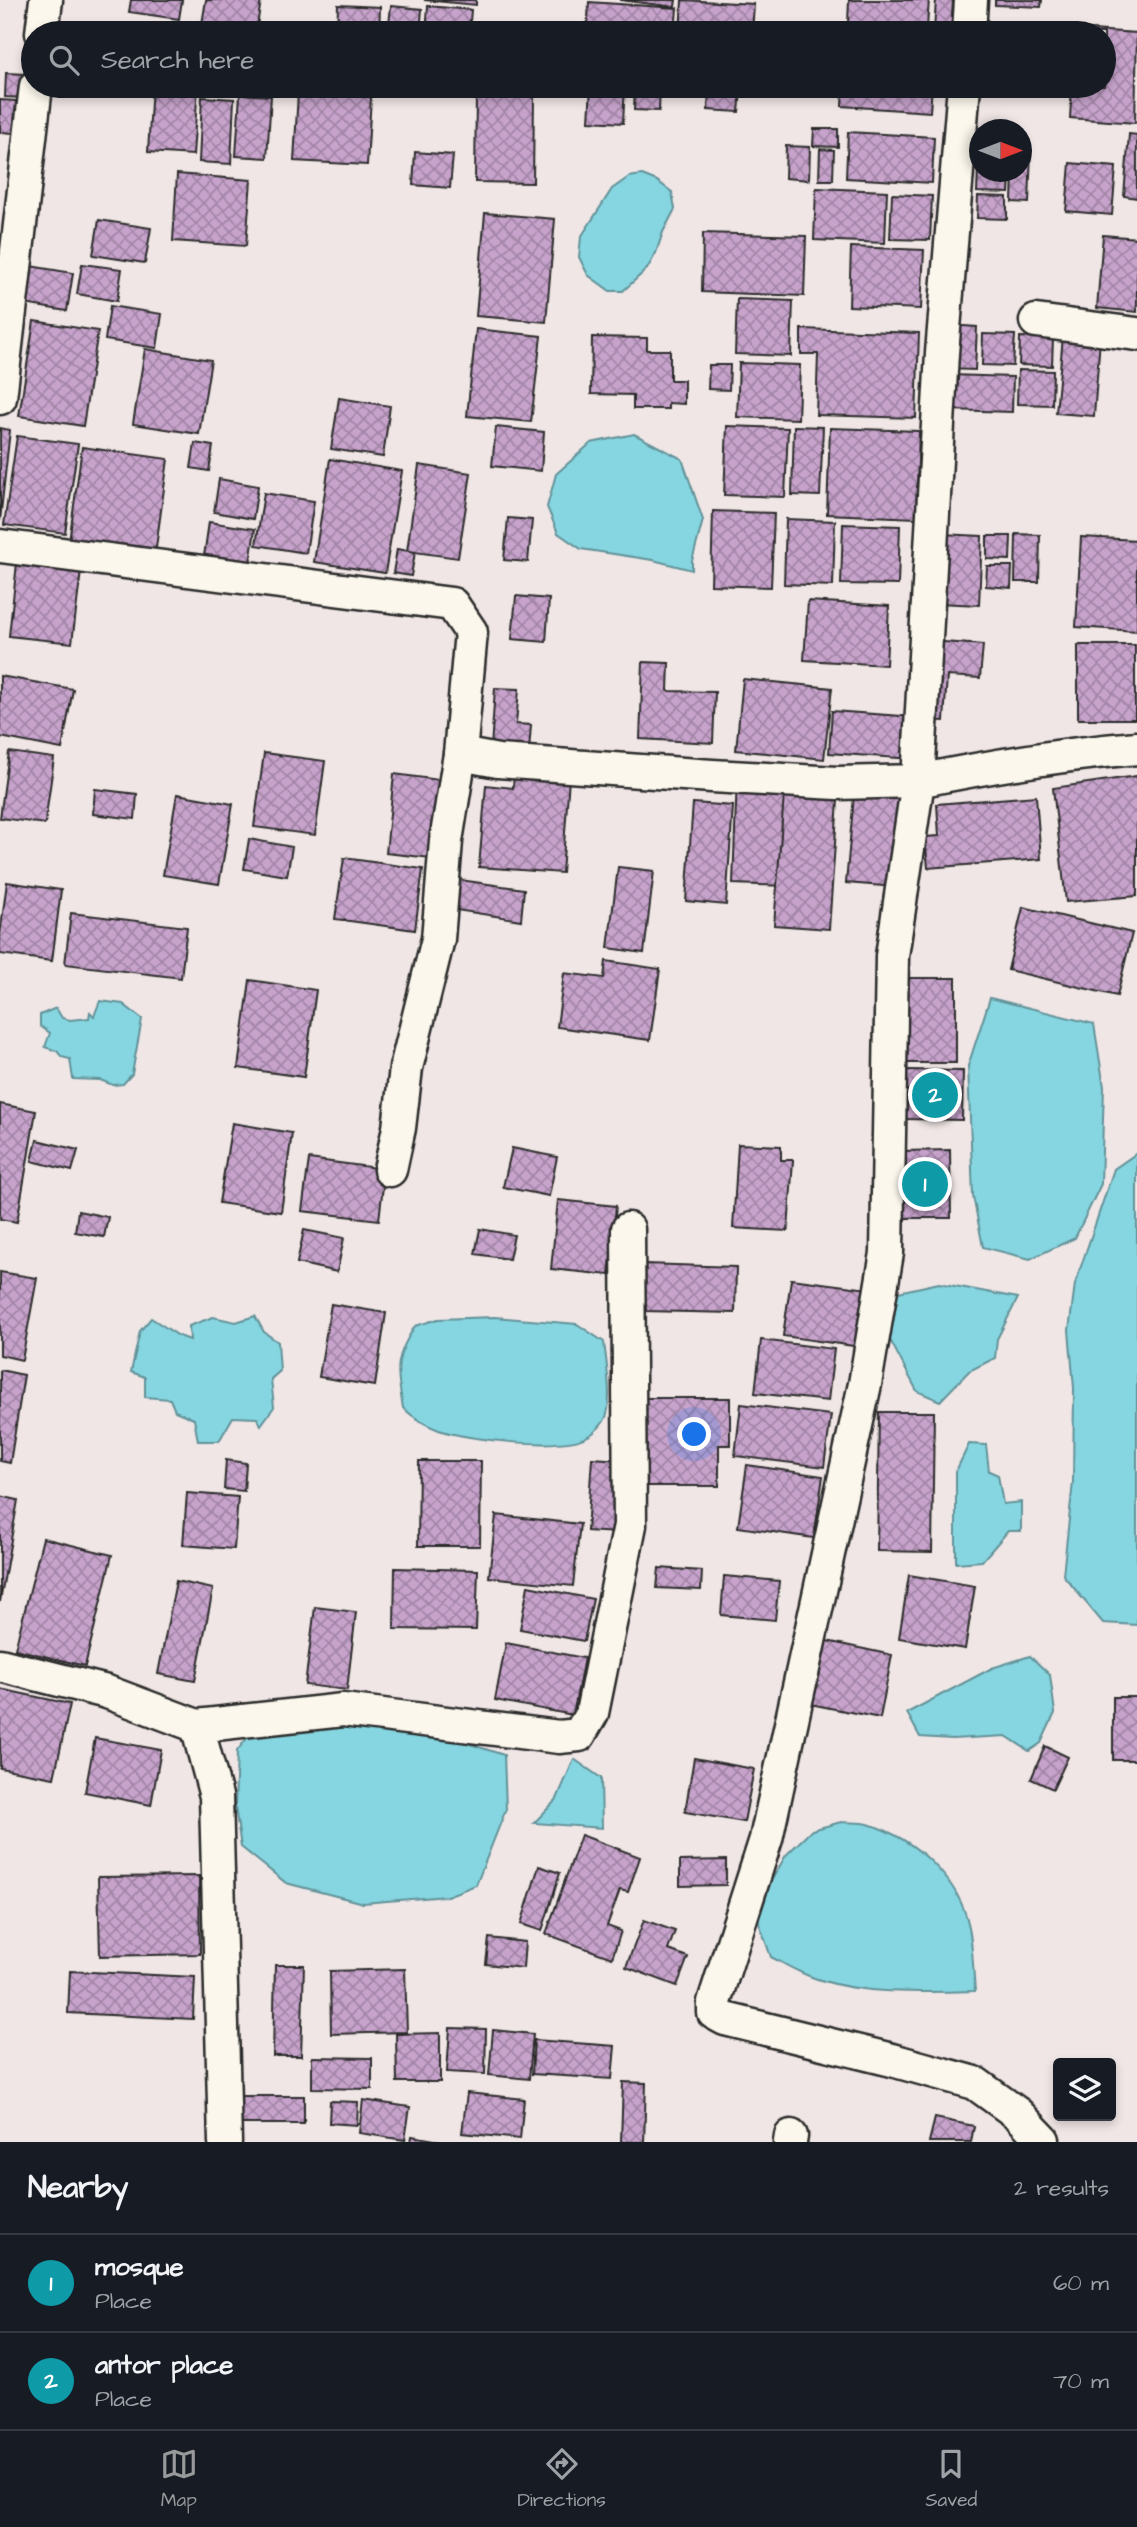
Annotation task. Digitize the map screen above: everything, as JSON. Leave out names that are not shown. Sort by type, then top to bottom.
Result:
[{"type":"street","points":[[43,21],[46,0]]},
{"type":"street","points":[[969,21],[971,0]]},
{"type":"street","points":[[0,398],[35,98]]},
{"type":"street","points":[[963,98],[942,353],[918,781],[892,956],[887,1253],[865,1384],[766,1839],[714,2002],[714,2013],[725,2019],[975,2083],[1018,2113],[1043,2140]]},
{"type":"street","points":[[1037,321],[1137,334]]},
{"type":"street","points":[[0,546],[452,604],[471,632],[460,754],[446,841],[438,939],[406,1068],[399,1128],[390,1170]]},
{"type":"street","points":[[460,754],[498,761],[837,783],[918,781],[991,766],[1094,751],[1137,748]]},
{"type":"street","points":[[0,1665],[107,1692],[197,1726],[343,1710],[559,1737],[579,1734],[592,1713],[630,1525],[628,1229]]},
{"type":"street","points":[[197,1726],[216,1796],[225,2142]]},
{"type":"water","points":[[642,175],[657,181],[672,192],[675,209],[647,269],[623,291],[610,291],[588,275],[579,257],[581,237],[612,189],[629,177]]},
{"type":"water","points":[[634,434],[682,459],[703,520],[692,570],[653,560],[581,549],[558,533],[547,507],[556,474],[591,443]]},
{"type":"water","points":[[990,998],[1094,1024],[1104,1087],[1101,1184],[1075,1238],[1030,1259],[983,1247],[973,1196],[968,1066]]},
{"type":"water","points":[[100,1001],[123,1004],[142,1019],[132,1074],[123,1084],[73,1079],[70,1059],[45,1047],[50,1033],[40,1026],[40,1015],[56,1008],[62,1018],[89,1018],[90,1012],[94,1016]]},
{"type":"water","points":[[1137,1153],[1137,1625],[1103,1623],[1063,1575],[1073,1482],[1074,1388],[1069,1330],[1075,1284],[1114,1169]]},
{"type":"water","points":[[939,1283],[1018,1298],[997,1339],[995,1358],[969,1371],[940,1401],[917,1391],[889,1338],[880,1296]]},
{"type":"water","points":[[255,1316],[264,1332],[278,1342],[280,1371],[271,1379],[274,1407],[261,1425],[257,1418],[233,1417],[219,1441],[198,1441],[194,1419],[175,1411],[170,1399],[145,1397],[145,1377],[131,1372],[140,1331],[151,1318],[190,1340],[189,1326],[213,1317],[236,1322]]},
{"type":"water","points":[[494,1317],[577,1324],[604,1342],[608,1383],[607,1414],[594,1432],[576,1440],[559,1443],[492,1440],[439,1430],[420,1421],[403,1408],[398,1366],[403,1348],[415,1326],[438,1319]]},
{"type":"water","points":[[969,1444],[986,1445],[989,1471],[998,1475],[1003,1504],[1021,1502],[1021,1531],[1008,1531],[982,1561],[956,1563],[956,1471]]},
{"type":"water","points":[[1030,1656],[1050,1675],[1055,1713],[1041,1743],[1029,1751],[1006,1736],[952,1739],[920,1737],[907,1713],[992,1668]]},
{"type":"water","points":[[318,1724],[420,1728],[504,1755],[506,1809],[476,1885],[447,1896],[363,1903],[286,1883],[241,1847],[235,1807],[237,1751],[251,1733]]},
{"type":"water","points":[[574,1759],[601,1778],[602,1828],[534,1823],[557,1799]]},
{"type":"water","points":[[841,1822],[868,1824],[885,1830],[918,1850],[945,1877],[964,1909],[969,1927],[975,1991],[891,1991],[849,1987],[809,1976],[771,1957],[757,1917],[770,1883],[786,1855],[812,1830]]},
{"type":"building","points":[[131,0],[182,0],[179,19],[129,12]]},
{"type":"building","points":[[206,0],[261,0],[258,21],[202,21]]},
{"type":"building","points":[[424,0],[476,0],[476,5]]},
{"type":"building","points":[[620,0],[676,0],[675,7]]},
{"type":"building","points":[[682,0],[754,4],[753,21],[681,21]]},
{"type":"building","points":[[849,0],[929,0],[927,21],[848,21]]},
{"type":"building","points":[[936,0],[953,0],[952,21],[935,21]]},
{"type":"building","points":[[995,0],[1042,0],[1041,7],[995,5]]},
{"type":"building","points":[[589,2],[677,8],[676,21],[588,21]]},
{"type":"building","points":[[338,5],[380,7],[379,21],[337,21]]},
{"type":"building","points":[[391,6],[422,9],[421,21],[389,21]]},
{"type":"building","points":[[428,6],[471,10],[470,21],[427,21]]},
{"type":"building","points":[[1116,32],[1137,33],[1135,123],[1070,118],[1071,98],[1116,98]]},
{"type":"building","points":[[6,73],[21,74],[21,98],[5,97]]},
{"type":"building","points":[[151,98],[197,98],[193,155],[148,152]]},
{"type":"building","points":[[202,98],[234,99],[231,164],[199,162]]},
{"type":"building","points":[[240,98],[271,98],[267,158],[236,156]]},
{"type":"building","points":[[298,98],[371,98],[367,165],[294,161]]},
{"type":"building","points":[[476,98],[534,98],[533,183],[475,182]]},
{"type":"building","points":[[590,98],[624,98],[623,123],[589,121]]},
{"type":"building","points":[[634,98],[660,98],[659,111],[634,110]]},
{"type":"building","points":[[709,98],[740,98],[739,112],[708,110]]},
{"type":"building","points":[[842,98],[931,98],[930,112],[842,106]]},
{"type":"building","points":[[0,100],[16,101],[13,133],[0,132]]},
{"type":"building","points":[[814,129],[838,129],[838,147],[813,146]]},
{"type":"building","points":[[848,132],[934,137],[932,183],[846,178]]},
{"type":"building","points":[[1129,134],[1137,135],[1137,198],[1124,196]]},
{"type":"building","points":[[786,146],[810,147],[809,180],[785,178]]},
{"type":"building","points":[[820,149],[834,150],[833,180],[819,180]]},
{"type":"building","points":[[415,152],[453,155],[450,188],[413,185]]},
{"type":"building","points":[[1070,163],[1116,167],[1112,215],[1066,211]]},
{"type":"building","points":[[177,174],[251,180],[246,246],[173,241]]},
{"type":"building","points":[[977,182],[1010,182],[1009,193],[977,192]]},
{"type":"building","points":[[1013,182],[1030,182],[1029,203],[1012,202]]},
{"type":"building","points":[[816,188],[887,191],[885,243],[814,240]]},
{"type":"building","points":[[892,194],[932,196],[930,240],[890,239]]},
{"type":"building","points":[[978,196],[1007,197],[1007,219],[977,218]]},
{"type":"building","points":[[485,213],[555,219],[546,322],[476,316]]},
{"type":"building","points":[[99,220],[151,228],[145,263],[93,255]]},
{"type":"building","points":[[703,233],[806,236],[804,296],[702,292]]},
{"type":"building","points":[[1103,235],[1137,238],[1137,312],[1097,308]]},
{"type":"building","points":[[851,247],[924,250],[921,309],[849,306]]},
{"type":"building","points":[[82,264],[122,269],[117,301],[77,294]]},
{"type":"building","points":[[30,266],[73,273],[67,311],[24,304]]},
{"type":"building","points":[[737,299],[793,301],[791,356],[735,354]]},
{"type":"building","points":[[110,306],[162,314],[157,348],[105,340]]},
{"type":"building","points":[[34,321],[98,331],[83,426],[19,416]]},
{"type":"building","points":[[949,325],[977,327],[975,370],[947,369]]},
{"type":"building","points":[[476,329],[541,336],[531,422],[467,416]]},
{"type":"building","points":[[801,329],[919,333],[916,418],[816,415],[818,354],[801,354]]},
{"type":"building","points":[[983,334],[1015,335],[1013,366],[982,365]]},
{"type":"building","points":[[1063,336],[1100,339],[1094,416],[1056,413]]},
{"type":"building","points":[[592,337],[647,338],[647,350],[670,350],[670,380],[684,380],[684,404],[668,403],[668,409],[633,409],[633,395],[591,394]]},
{"type":"building","points":[[1020,337],[1053,338],[1052,366],[1019,365]]},
{"type":"building","points":[[145,349],[211,360],[199,434],[133,424]]},
{"type":"building","points":[[739,363],[800,365],[798,419],[737,417]]},
{"type":"building","points":[[709,365],[730,365],[729,390],[708,389]]},
{"type":"building","points":[[1018,370],[1053,371],[1052,405],[1017,404]]},
{"type":"building","points":[[950,375],[1013,377],[1012,412],[949,410]]},
{"type":"building","points":[[339,398],[390,406],[383,457],[331,449]]},
{"type":"building","points":[[727,426],[788,428],[785,497],[724,495]]},
{"type":"building","points":[[794,426],[823,427],[820,496],[792,495]]},
{"type":"building","points":[[496,427],[544,432],[541,471],[492,466]]},
{"type":"building","points":[[0,428],[10,430],[0,521]]},
{"type":"building","points":[[830,428],[919,431],[916,518],[827,514]]},
{"type":"building","points":[[17,436],[78,444],[65,533],[4,525]]},
{"type":"building","points":[[195,443],[213,446],[209,471],[191,468]]},
{"type":"building","points":[[82,447],[168,459],[155,555],[69,542]]},
{"type":"building","points":[[330,459],[402,471],[385,573],[314,562]]},
{"type":"building","points":[[419,465],[471,473],[458,558],[407,551]]},
{"type":"building","points":[[219,479],[258,486],[253,519],[214,512]]},
{"type":"building","points":[[264,493],[314,501],[306,553],[256,545]]},
{"type":"building","points":[[713,511],[774,513],[771,587],[711,585]]},
{"type":"building","points":[[508,518],[532,520],[528,562],[504,560]]},
{"type":"building","points":[[786,519],[835,521],[833,586],[784,584]]},
{"type":"building","points":[[209,522],[255,529],[249,570],[203,563]]},
{"type":"building","points":[[843,524],[900,526],[898,585],[841,584]]},
{"type":"building","points":[[940,534],[982,536],[979,605],[938,603]]},
{"type":"building","points":[[1016,534],[1040,535],[1039,582],[1015,582]]},
{"type":"building","points":[[987,536],[1011,536],[1010,560],[987,559]]},
{"type":"building","points":[[1081,537],[1137,540],[1137,631],[1076,627]]},
{"type":"building","points":[[397,549],[415,552],[411,576],[393,573]]},
{"type":"building","points":[[17,563],[81,571],[72,643],[9,636]]},
{"type":"building","points":[[987,566],[1012,566],[1011,588],[986,586]]},
{"type":"building","points":[[516,596],[549,599],[546,642],[512,639]]},
{"type":"building","points":[[808,601],[889,606],[886,665],[804,660]]},
{"type":"building","points":[[930,641],[983,645],[980,678],[947,676],[944,721],[925,720]]},
{"type":"building","points":[[1078,645],[1135,645],[1135,719],[1078,719]]},
{"type":"building","points":[[643,662],[669,663],[668,691],[715,692],[713,743],[640,739]]},
{"type":"building","points":[[0,676],[73,689],[62,749],[0,737]]},
{"type":"building","points":[[743,679],[832,688],[824,759],[736,750]]},
{"type":"building","points":[[495,688],[519,689],[516,724],[531,725],[529,751],[491,748]]},
{"type":"building","points":[[832,711],[915,717],[912,759],[829,753]]},
{"type":"building","points":[[9,752],[54,758],[45,824],[0,818]]},
{"type":"building","points":[[264,753],[325,761],[315,835],[254,827]]},
{"type":"building","points":[[514,773],[569,778],[562,873],[479,867],[486,785],[513,788]]},
{"type":"building","points":[[394,774],[440,780],[431,858],[386,853]]},
{"type":"building","points":[[1137,776],[1137,896],[1066,902],[1053,788]]},
{"type":"building","points":[[737,777],[789,780],[785,886],[733,884]]},
{"type":"building","points":[[785,782],[839,786],[829,929],[774,925]]},
{"type":"building","points":[[855,785],[904,790],[896,887],[846,883]]},
{"type":"building","points":[[95,789],[137,794],[135,819],[93,814]]},
{"type":"building","points":[[177,794],[233,804],[219,884],[163,875]]},
{"type":"building","points":[[1036,796],[1041,859],[928,868],[925,837],[939,836],[937,804]]},
{"type":"building","points":[[693,803],[733,806],[726,905],[686,901]]},
{"type":"building","points":[[249,839],[292,847],[287,876],[244,869]]},
{"type":"building","points":[[344,858],[423,869],[415,930],[335,919]]},
{"type":"building","points":[[618,867],[654,871],[644,953],[608,948]]},
{"type":"building","points":[[460,880],[524,889],[521,920],[456,910]]},
{"type":"building","points":[[7,882],[61,890],[52,961],[0,954]]},
{"type":"building","points":[[1023,907],[1132,933],[1117,996],[1008,970]]},
{"type":"building","points":[[71,913],[187,927],[181,978],[65,964]]},
{"type":"building","points":[[606,961],[660,969],[650,1040],[557,1027],[564,973],[604,978]]},
{"type":"building","points":[[897,978],[956,978],[956,1063],[897,1063]]},
{"type":"building","points":[[250,980],[316,990],[304,1077],[238,1068]]},
{"type":"building","points":[[907,1070],[963,1071],[962,1120],[906,1119]]},
{"type":"building","points":[[0,1104],[36,1111],[17,1222],[0,1219]]},
{"type":"building","points":[[232,1123],[292,1133],[281,1212],[219,1203]]},
{"type":"building","points":[[37,1140],[78,1150],[72,1171],[32,1161]]},
{"type":"building","points":[[738,1144],[781,1146],[781,1160],[793,1160],[788,1231],[733,1228]]},
{"type":"building","points":[[512,1148],[557,1157],[549,1196],[503,1187]]},
{"type":"building","points":[[950,1150],[951,1218],[901,1218],[900,1151]]},
{"type":"building","points":[[309,1159],[385,1169],[379,1220],[302,1211]]},
{"type":"building","points":[[558,1200],[616,1206],[609,1275],[551,1269]]},
{"type":"building","points":[[78,1211],[108,1217],[104,1237],[75,1232]]},
{"type":"building","points":[[480,1229],[514,1235],[509,1259],[475,1254]]},
{"type":"building","points":[[304,1230],[344,1238],[337,1272],[297,1263]]},
{"type":"building","points":[[645,1264],[736,1267],[735,1313],[644,1311]]},
{"type":"building","points":[[0,1272],[37,1278],[22,1360],[0,1355]]},
{"type":"building","points":[[791,1279],[869,1289],[861,1347],[783,1336]]},
{"type":"building","points":[[331,1304],[386,1313],[375,1386],[319,1377]]},
{"type":"building","points":[[761,1340],[834,1349],[828,1401],[755,1393]]},
{"type":"building","points":[[0,1370],[24,1375],[10,1463],[0,1461]]},
{"type":"building","points":[[637,1398],[730,1398],[730,1445],[719,1445],[719,1486],[637,1486]]},
{"type":"building","points":[[741,1404],[831,1415],[824,1467],[735,1456]]},
{"type":"building","points":[[879,1412],[934,1412],[932,1552],[877,1551]]},
{"type":"building","points":[[592,1458],[621,1460],[617,1533],[587,1531]]},
{"type":"building","points":[[226,1460],[246,1463],[244,1491],[224,1489]]},
{"type":"building","points":[[419,1461],[481,1461],[480,1546],[418,1546]]},
{"type":"building","points":[[747,1465],[823,1476],[814,1538],[738,1527]]},
{"type":"building","points":[[187,1493],[238,1497],[234,1549],[183,1545]]},
{"type":"building","points":[[0,1496],[18,1500],[0,1602]]},
{"type":"building","points":[[496,1515],[580,1524],[573,1586],[489,1577]]},
{"type":"building","points":[[43,1538],[112,1555],[85,1666],[15,1649]]},
{"type":"building","points":[[395,1568],[478,1570],[476,1630],[394,1629]]},
{"type":"building","points":[[659,1568],[702,1571],[701,1590],[657,1588]]},
{"type":"building","points":[[909,1575],[975,1586],[965,1649],[899,1638]]},
{"type":"building","points":[[724,1576],[779,1581],[775,1620],[721,1615]]},
{"type":"building","points":[[176,1581],[213,1589],[195,1681],[158,1674]]},
{"type":"building","points":[[528,1586],[593,1599],[584,1641],[520,1629]]},
{"type":"building","points":[[315,1607],[356,1612],[347,1690],[305,1685]]},
{"type":"building","points":[[813,1638],[892,1655],[880,1718],[800,1702]]},
{"type":"building","points":[[506,1643],[584,1658],[573,1715],[495,1700]]},
{"type":"building","points":[[0,1689],[70,1704],[54,1778],[0,1768]]},
{"type":"building","points":[[1113,1697],[1137,1697],[1137,1760],[1113,1760]]},
{"type":"building","points":[[95,1738],[161,1750],[151,1805],[85,1792]]},
{"type":"building","points":[[1045,1746],[1068,1757],[1053,1789],[1031,1779]]},
{"type":"building","points":[[694,1758],[754,1769],[744,1822],[685,1812]]},
{"type":"building","points":[[581,1835],[640,1857],[628,1892],[620,1890],[607,1926],[621,1931],[612,1958],[546,1934]]},
{"type":"building","points":[[726,1860],[726,1885],[680,1886],[680,1861]]},
{"type":"building","points":[[539,1866],[560,1873],[542,1931],[521,1924]]},
{"type":"building","points":[[199,1876],[200,1954],[100,1956],[98,1877]]},
{"type":"building","points":[[644,1920],[675,1931],[668,1950],[688,1957],[677,1986],[626,1967]]},
{"type":"building","points":[[489,1938],[525,1942],[523,1968],[486,1964]]},
{"type":"building","points":[[275,1965],[304,1965],[301,2056],[273,2056]]},
{"type":"building","points":[[405,1969],[407,2032],[331,2034],[330,1971]]},
{"type":"building","points":[[70,1971],[195,1977],[193,2019],[68,2013]]},
{"type":"building","points":[[450,2028],[486,2029],[485,2074],[447,2072]]},
{"type":"building","points":[[493,2030],[533,2034],[529,2079],[489,2075]]},
{"type":"building","points":[[440,2033],[440,2082],[397,2082],[396,2034]]},
{"type":"building","points":[[534,2040],[615,2046],[612,2079],[532,2074]]},
{"type":"building","points":[[312,2057],[372,2058],[372,2089],[312,2088]]},
{"type":"building","points":[[623,2082],[646,2083],[644,2142],[621,2142]]},
{"type":"building","points":[[467,2093],[524,2099],[520,2139],[462,2133]]},
{"type":"building","points":[[240,2096],[304,2096],[304,2124],[240,2124]]},
{"type":"building","points":[[363,2100],[410,2107],[405,2140],[359,2133]]},
{"type":"building","points":[[330,2101],[358,2102],[357,2125],[329,2123]]},
{"type":"building","points":[[935,2118],[974,2126],[971,2142],[929,2142]]},
{"type":"building","points":[[412,2136],[441,2141],[441,2142],[411,2142]]},
{"type":"place","name":"antor place","points":[[935,1095]]},
{"type":"place","name":"mosque","points":[[925,1184]]}]
